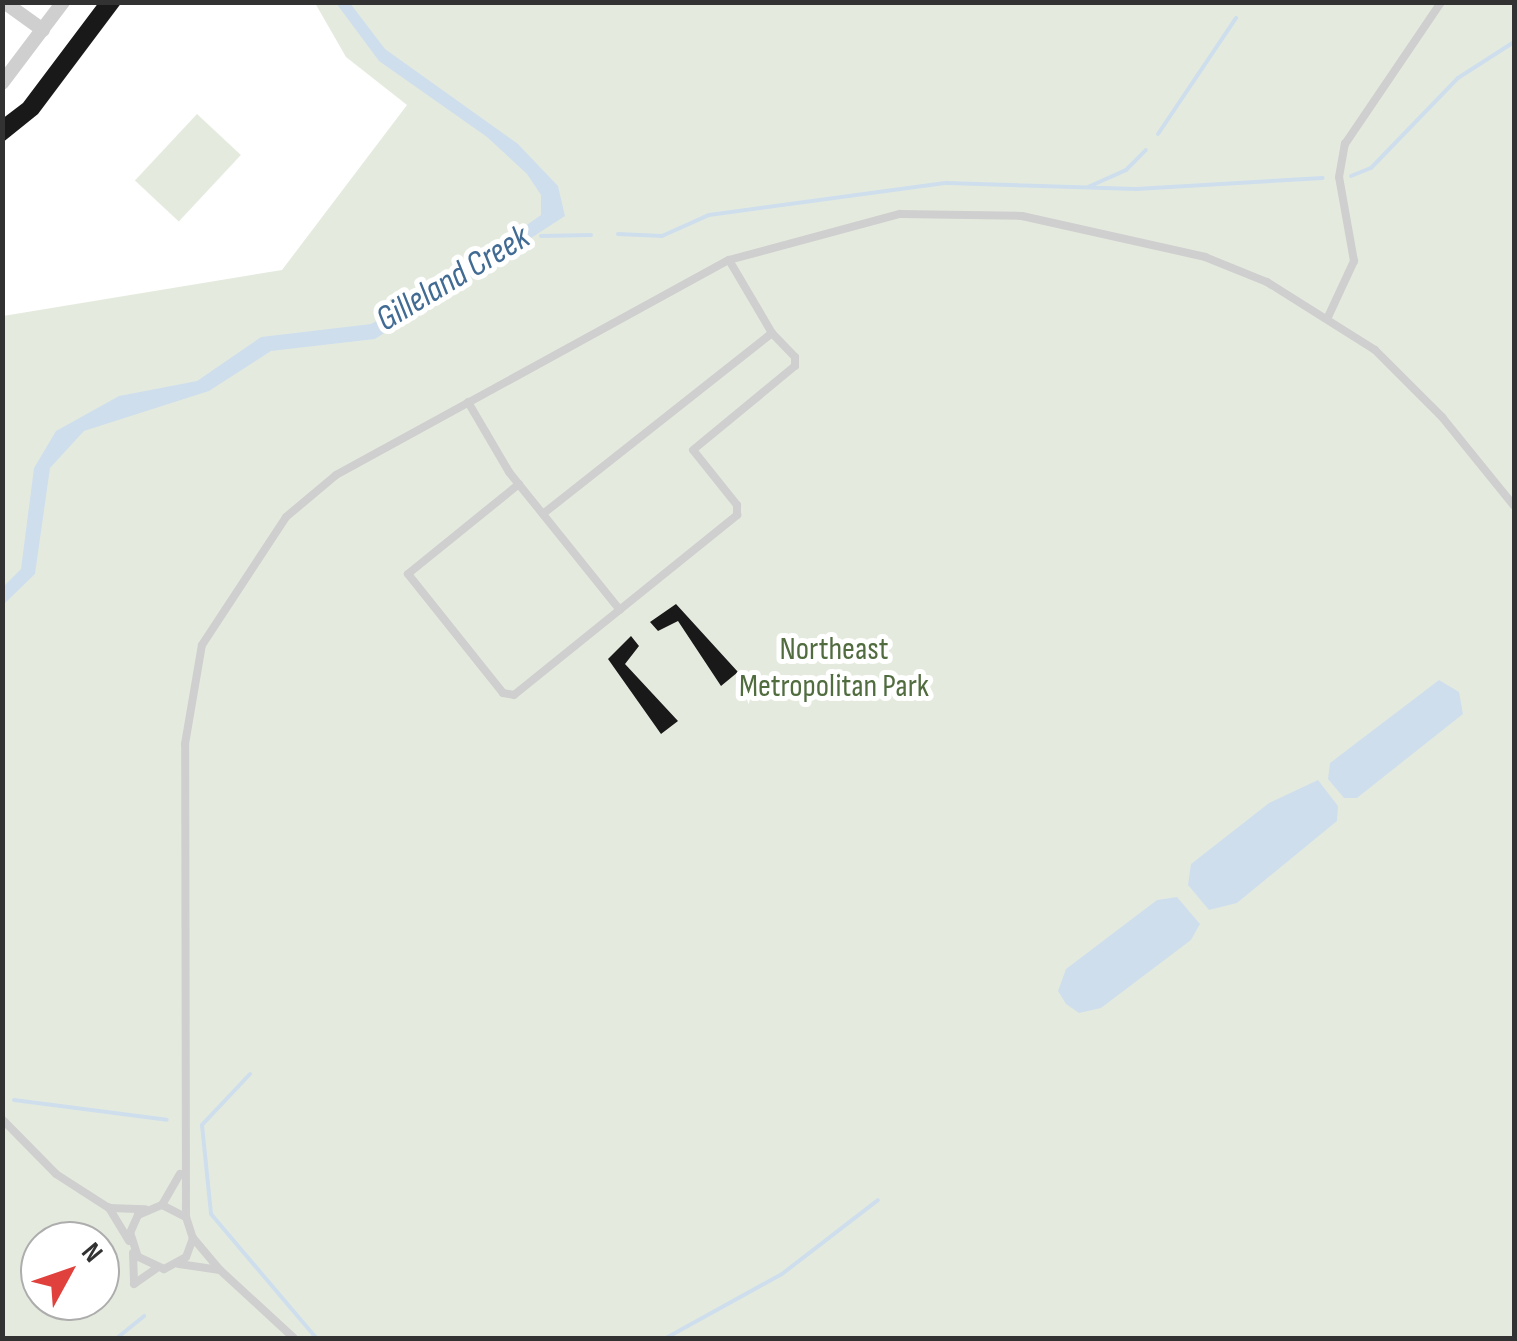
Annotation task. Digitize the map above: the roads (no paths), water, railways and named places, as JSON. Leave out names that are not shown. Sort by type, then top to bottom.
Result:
[{"type":"street","points":[[4,2],[43,30]]},
{"type":"street","points":[[2,83],[63,2]]},
{"type":"lane","points":[[1328,317],[1354,261],[1339,178],[1345,144],[1441,2]]},
{"type":"lane","points":[[294,1338],[220,1270],[193,1238],[186,1216],[182,1168],[185,744],[202,645],[286,517],[336,475],[730,260],[900,214],[1022,216],[1205,257],[1328,317],[1375,350],[1442,417],[1514,506]]},
{"type":"lane","points":[[519,484],[408,574],[503,693],[514,694],[737,515],[736,505],[693,450],[796,366],[795,357],[772,332],[730,260]]},
{"type":"lane","points":[[543,514],[772,332]]},
{"type":"lane","points":[[468,402],[519,484],[620,610]]},
{"type":"lane","points":[[2,1118],[56,1174],[109,1208],[131,1246],[156,1268]]},
{"type":"lane","points":[[162,1205],[182,1168]]},
{"type":"lane","points":[[109,1208],[146,1209],[162,1205],[186,1216]]},
{"type":"lane","points":[[146,1209],[132,1224],[134,1284],[156,1268],[179,1264],[220,1270]]},
{"type":"lane","points":[[179,1264],[193,1238]]},
{"type":"water","name":"Gilleland Creek","points":[[336,3],[350,3],[385,49],[518,144],[558,186],[565,216],[375,339],[271,351],[209,391],[84,431],[50,468],[35,574],[3,605],[3,587],[21,569],[34,468],[56,431],[119,396],[197,381],[261,337],[371,324],[438,287],[541,215],[541,195],[527,174],[487,137],[379,61]]},
{"type":"water","points":[[1439,680],[1459,692],[1463,714],[1357,798],[1344,798],[1328,779],[1330,763]]},
{"type":"water","points":[[1318,780],[1338,806],[1337,821],[1237,903],[1209,910],[1188,885],[1191,864],[1269,803]]},
{"type":"water","points":[[1177,897],[1200,924],[1191,940],[1101,1008],[1079,1013],[1066,1004],[1058,991],[1066,969],[1157,900]]},
{"type":"waterway","points":[[1158,134],[1236,18]]},
{"type":"waterway","points":[[1351,176],[1371,168],[1458,78],[1514,42]]},
{"type":"waterway","points":[[1088,187],[1126,170],[1146,150]]},
{"type":"waterway","points":[[618,234],[662,236],[709,215],[947,183],[1136,189],[1323,178]]},
{"type":"waterway","name":"Gilleland Creek","points":[[541,236],[591,235]]},
{"type":"waterway","points":[[250,1074],[202,1125],[211,1214],[316,1338]]},
{"type":"waterway","points":[[14,1100],[167,1120]]},
{"type":"waterway","points":[[666,1338],[782,1274],[878,1200]]},
{"type":"waterway","points":[[117,1338],[144,1316]]},
{"type":"park label","name":"Northeast Metropolitan Park","points":[[834,670]]}]
